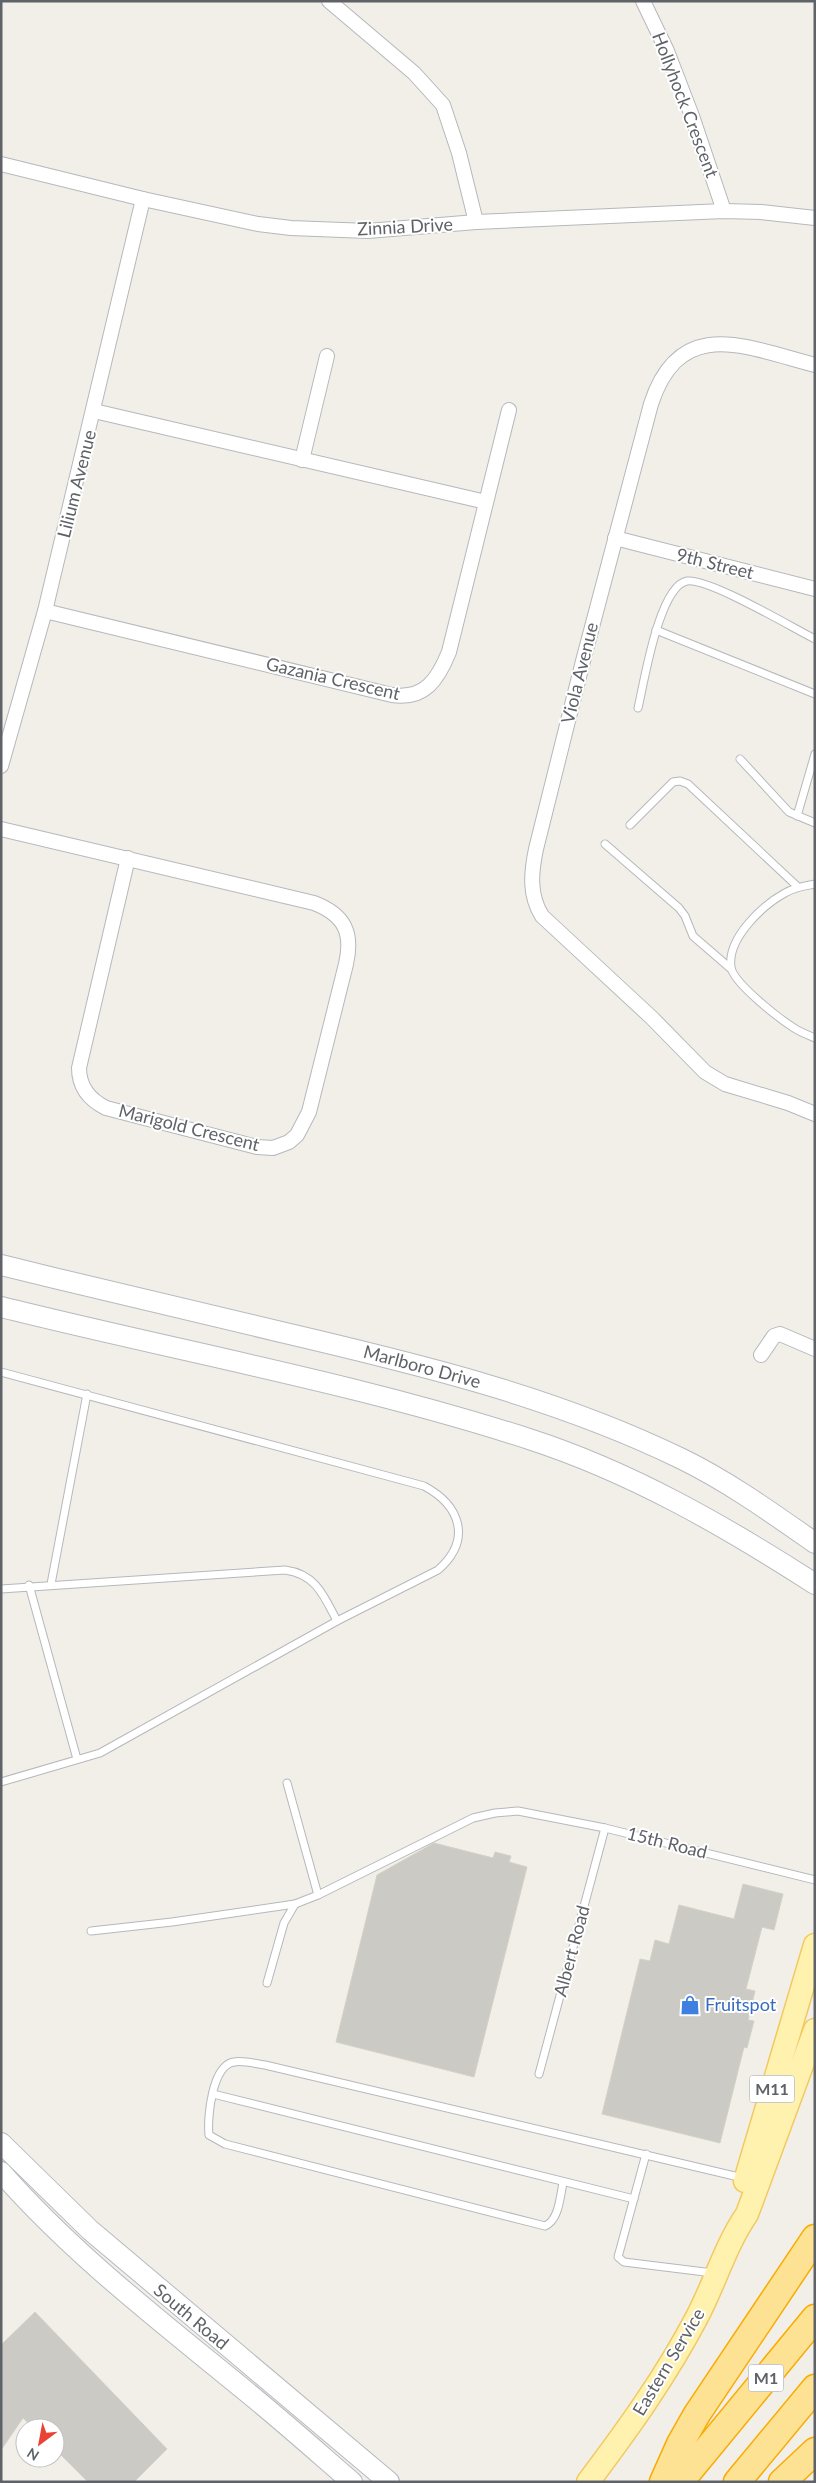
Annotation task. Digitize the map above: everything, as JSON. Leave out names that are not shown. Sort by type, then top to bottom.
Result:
[{"type":"highway","points":[[663,2482],[680,2444],[697,2414],[746,2337],[815,2238]]},
{"type":"highway","name":"M1","points":[[680,2482],[815,2318]]},
{"type":"highway","name":"M1","points":[[737,2482],[815,2388]]},
{"type":"highway","points":[[782,2482],[815,2451]]},
{"type":"main road","name":"Marlboro Drive","points":[[1,1265],[383,1356],[552,1404],[598,1421],[685,1460],[759,1504],[815,1543]]},
{"type":"main road","points":[[1,1307],[372,1395],[529,1439],[640,1484],[694,1511],[760,1549],[815,1584]]},
{"type":"main road","points":[[1,1311],[22,1312]]},
{"type":"main road","name":"Eastern Service","points":[[734,2233],[736,2210],[745,2178],[815,1946]]},
{"type":"main road","name":"Eastern Service","points":[[588,2482],[632,2424],[680,2348],[717,2274],[734,2233],[747,2214],[815,2030]]},
{"type":"main road","name":"South Road","points":[[1,2143],[90,2230],[389,2482]]},
{"type":"main road","name":"South Road","points":[[1,2172],[86,2257],[148,2314],[242,2388],[352,2482]]},
{"type":"street","points":[[330,1],[414,74],[443,104],[459,153],[476,222]]},
{"type":"street","name":"Hollyhock Crescent","points":[[643,1],[667,51],[692,116],[724,211]]},
{"type":"street","name":"Zinnia Drive","points":[[1,164],[143,199],[258,224],[291,228],[368,231],[476,222],[724,211],[761,212],[815,218]]},
{"type":"street","name":"Lilium Avenue","points":[[1,766],[45,611],[143,199]]},
{"type":"street","name":"Viola Avenue","points":[[815,365],[723,344],[691,348],[674,361],[656,389],[615,538],[536,849],[533,865],[532,894],[542,916],[652,1018],[705,1072],[725,1084],[788,1103],[815,1114]]},
{"type":"street","points":[[302,460],[327,356]]},
{"type":"street","name":"Gazania Crescent","points":[[45,611],[392,695],[413,695],[432,684],[449,652],[509,410]]},
{"type":"street","points":[[94,411],[486,502]]},
{"type":"street","name":"9th Street","points":[[615,538],[815,589]]},
{"type":"street","name":"Marigold Crescent","points":[[1,828],[128,858],[314,903],[335,914],[344,924],[348,934],[349,949],[309,1112],[297,1135],[284,1146],[257,1147],[106,1108],[96,1103],[82,1085],[79,1068],[128,858]]},
{"type":"street","points":[[761,1355],[774,1336],[780,1334],[815,1349]]},
{"type":"lane","points":[[638,708],[659,620],[675,588],[687,581],[709,585],[815,639]]},
{"type":"lane","points":[[656,630],[815,694]]},
{"type":"lane","points":[[797,816],[815,754]]},
{"type":"lane","points":[[740,759],[789,812],[815,824]]},
{"type":"lane","points":[[630,825],[673,782],[680,781],[688,784],[798,887]]},
{"type":"lane","points":[[605,844],[679,908],[685,916],[693,936],[730,968],[738,980],[778,1018],[796,1030],[815,1038]]},
{"type":"lane","points":[[730,968],[731,957],[740,933],[761,911],[785,892],[815,884]]},
{"type":"lane","points":[[1,1372],[424,1486],[448,1503],[454,1512],[457,1523],[454,1549],[448,1560],[424,1579],[337,1622],[100,1753],[1,1782]]},
{"type":"lane","points":[[51,1584],[87,1394]]},
{"type":"lane","points":[[1,1589],[29,1585],[291,1570],[307,1576],[317,1584],[337,1622]]},
{"type":"lane","points":[[29,1585],[77,1759]]},
{"type":"lane","points":[[287,1783],[318,1895]]},
{"type":"lane","name":"15th Road","points":[[91,1931],[172,1922],[295,1904],[318,1895],[474,1818],[495,1813],[518,1812],[605,1828],[815,1880]]},
{"type":"lane","name":"Albert Road","points":[[539,2074],[605,1828]]},
{"type":"lane","points":[[267,1983],[284,1923],[295,1904]]},
{"type":"lane","points":[[563,2183],[555,2216],[545,2226],[225,2144],[209,2135],[207,2118],[213,2094],[225,2067],[235,2062],[265,2065],[745,2178]]},
{"type":"lane","points":[[213,2094],[563,2183],[634,2199]]},
{"type":"lane","points":[[646,2154],[618,2256],[621,2261],[717,2274]]},
{"type":"building","points":[[434,1843],[493,1858],[495,1852],[511,1856],[509,1862],[527,1867],[474,2077],[336,2042],[377,1875]]},
{"type":"building","name":"Fruitspot","points":[[743,1884],[783,1894],[774,1930],[762,1927],[746,1989],[755,1991],[748,2020],[754,2021],[747,2048],[744,2047],[720,2143],[602,2114],[640,1959],[650,1961],[655,1940],[669,1944],[679,1905],[734,1919]]},
{"type":"building","points":[[35,2312],[167,2449],[134,2482],[88,2482],[65,2459],[65,2418],[15,2418],[15,2430],[1,2450],[1,2345]]},
{"type":"place","name":"Fruitspot","points":[[690,2005]]}]
